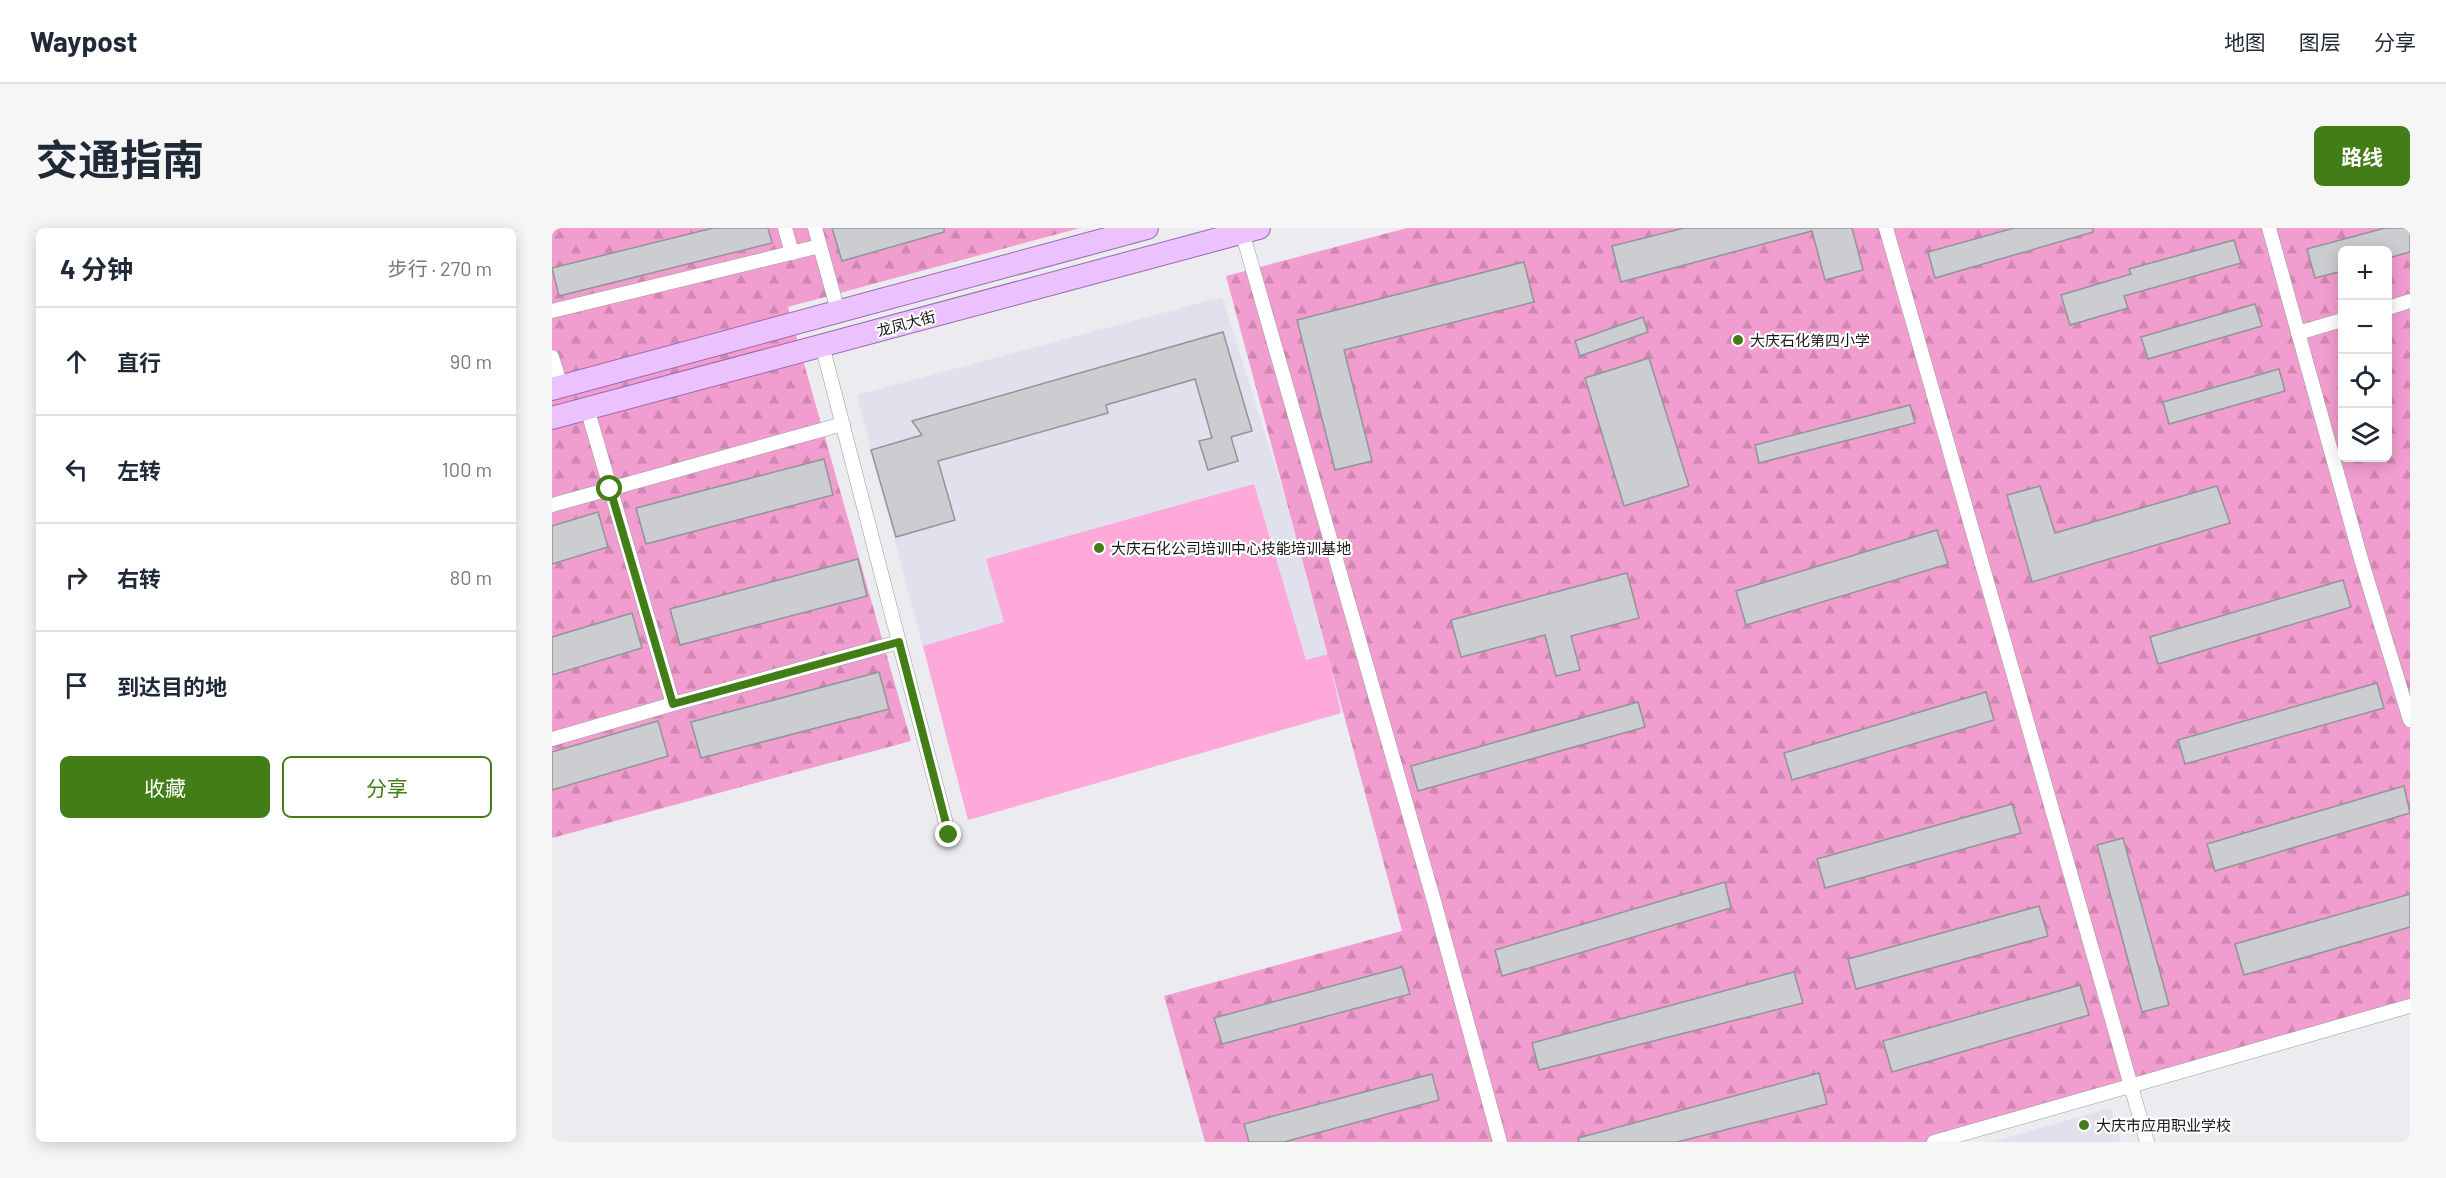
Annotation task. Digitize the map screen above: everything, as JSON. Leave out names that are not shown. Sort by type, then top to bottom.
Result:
[{"type":"main road","name":"龙凤大街","points":[[556,388],[1148,228]]},
{"type":"main road","name":"龙凤大街","points":[[552,418],[1248,229]]},
{"type":"street","points":[[785,228],[792,253]]},
{"type":"street","points":[[815,228],[838,311]]},
{"type":"street","points":[[1886,228],[2147,1142]]},
{"type":"street","points":[[2269,228],[2361,559],[2410,720]]},
{"type":"street","points":[[1248,229],[1500,1142]]},
{"type":"street","points":[[552,311],[820,246]]},
{"type":"street","points":[[2392,307],[2410,301]]},
{"type":"street","points":[[2298,333],[2338,321]]},
{"type":"street","points":[[822,345],[949,835]]},
{"type":"street","points":[[552,357],[556,388]]},
{"type":"street","points":[[587,408],[673,704]]},
{"type":"street","points":[[552,505],[843,424]]},
{"type":"street","points":[[552,739],[899,642]]},
{"type":"street","points":[[1934,1142],[2410,1006]]},
{"type":"shaded area","name":"大庆石化公司培训中心技能培训基地","points":[[1222,297],[1352,710],[968,820],[857,395]]},
{"type":"shaded area","points":[[1254,484],[1306,660],[1328,654],[1341,713],[968,820],[923,646],[1004,622],[986,559]]},
{"type":"shaded area","name":"大庆市应用职业学校","points":[[2111,1108],[2121,1142],[1992,1142]]},
{"type":"green space","points":[[552,228],[1080,228],[788,307],[911,741],[552,838]]},
{"type":"green space","points":[[1407,228],[2410,228],[2410,1006],[1934,1142],[1205,1142],[1164,996],[1402,931],[1226,276]]},
{"type":"building","points":[[713,228],[768,228],[772,243],[559,296],[552,268]]},
{"type":"building","points":[[832,228],[944,228],[944,232],[842,261]]},
{"type":"building","points":[[1684,228],[1852,228],[1863,270],[1825,280],[1812,231],[1621,282],[1612,246]]},
{"type":"building","points":[[2014,228],[2093,228],[2093,232],[1935,278],[1928,252]]},
{"type":"building","points":[[2385,228],[2410,228],[2410,252],[2392,257],[2392,246],[2338,246],[2338,272],[2315,278],[2307,249]]},
{"type":"building","points":[[2234,240],[2241,263],[2124,296],[2128,308],[2070,325],[2061,295],[2131,274],[2129,269]]},
{"type":"building","points":[[1524,262],[1534,302],[1344,350],[1372,461],[1335,470],[1297,320]]},
{"type":"building","points":[[2255,304],[2262,326],[2148,359],[2141,337]]},
{"type":"building","points":[[1643,317],[1648,332],[1580,356],[1575,341]]},
{"type":"building","points":[[1223,332],[1252,431],[1231,437],[1238,461],[1208,470],[1199,441],[1212,438],[1195,379],[1106,405],[1108,413],[938,461],[955,520],[896,537],[871,450],[922,435],[912,421]]},
{"type":"building","points":[[1649,358],[1689,486],[1624,506],[1585,378]]},
{"type":"building","points":[[2279,369],[2285,391],[2169,424],[2163,402]]},
{"type":"building","points":[[1910,405],[1915,423],[1759,463],[1755,445]]},
{"type":"building","points":[[824,459],[833,495],[646,544],[636,508]]},
{"type":"building","points":[[2040,486],[2055,533],[2217,486],[2230,523],[2032,582],[2007,495]]},
{"type":"building","points":[[598,512],[608,547],[552,564],[552,526]]},
{"type":"building","points":[[1937,530],[1948,564],[1746,625],[1736,591]]},
{"type":"building","points":[[858,559],[867,596],[680,645],[670,609]]},
{"type":"building","points":[[1627,573],[1639,618],[1571,636],[1580,670],[1556,676],[1545,635],[1461,657],[1451,620]]},
{"type":"building","points":[[2343,580],[2351,607],[2158,664],[2150,637]]},
{"type":"building","points":[[632,613],[642,648],[552,675],[552,637]]},
{"type":"building","points":[[879,672],[889,709],[701,758],[691,722]]},
{"type":"building","points":[[2377,683],[2384,708],[2185,764],[2178,740]]},
{"type":"building","points":[[1986,692],[1994,720],[1792,780],[1784,753]]},
{"type":"building","points":[[1638,702],[1645,727],[1418,791],[1411,766]]},
{"type":"building","points":[[658,721],[668,756],[552,790],[552,752]]},
{"type":"building","points":[[2404,786],[2410,813],[2215,871],[2207,844]]},
{"type":"building","points":[[2012,804],[2021,833],[1825,888],[1817,859]]},
{"type":"building","points":[[2123,838],[2169,1005],[2142,1012],[2097,845]]},
{"type":"building","points":[[1725,882],[1731,908],[1502,976],[1495,950]]},
{"type":"building","points":[[2410,894],[2410,927],[2244,975],[2235,944]]},
{"type":"building","points":[[2039,906],[2048,936],[1856,989],[1848,959]]},
{"type":"building","points":[[1402,967],[1410,994],[1222,1044],[1214,1018]]},
{"type":"building","points":[[1794,972],[1803,1003],[1539,1070],[1532,1043]]},
{"type":"building","points":[[2080,985],[2089,1015],[1892,1072],[1883,1041]]},
{"type":"building","points":[[1819,1073],[1827,1104],[1677,1142],[1579,1142],[1578,1138]]},
{"type":"building","points":[[1432,1074],[1439,1100],[1284,1142],[1249,1142],[1244,1124]]},
{"type":"place","name":"大庆石化第四小学","points":[[1738,340]]},
{"type":"place","name":"大庆石化公司培训中心技能培训基地","points":[[1099,548]]},
{"type":"place","name":"大庆市应用职业学校","points":[[2084,1125]]},
{"type":"route","points":[[610,489],[673,704],[899,642],[949,835]]}]
